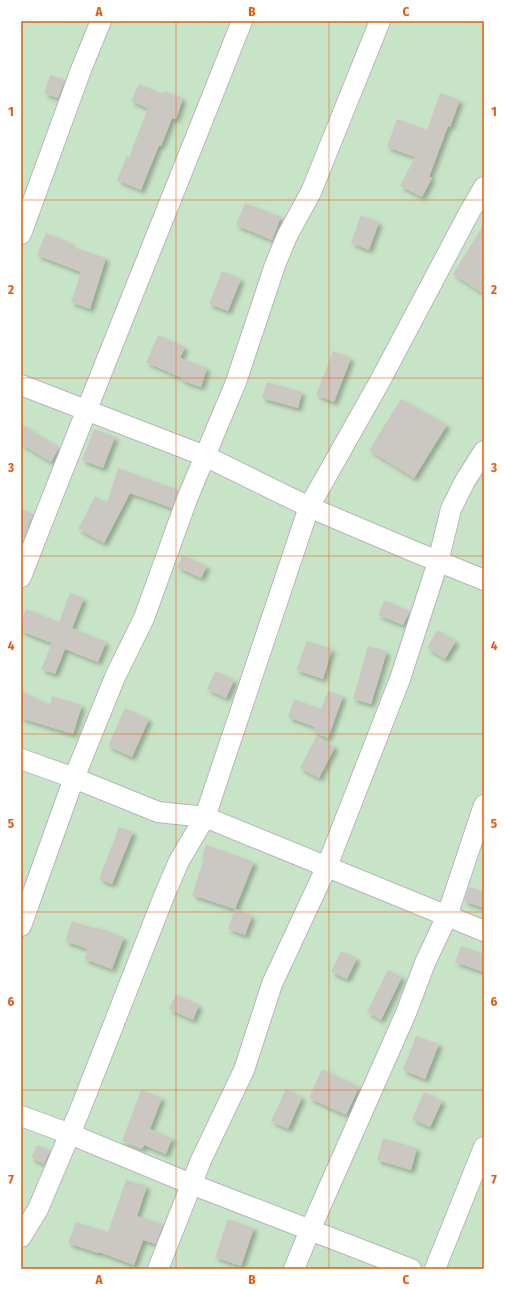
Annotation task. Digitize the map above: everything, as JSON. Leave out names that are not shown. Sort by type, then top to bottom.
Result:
[{"type":"street","points":[[21,234],[77,81],[101,21]]},
{"type":"street","points":[[21,577],[85,410],[242,21]]},
{"type":"street","points":[[21,926],[74,778],[115,677],[144,618],[187,499],[236,382],[256,319],[281,251],[287,236],[311,192],[380,21]]},
{"type":"street","points":[[21,1237],[38,1209],[70,1134],[179,861],[205,817],[309,507],[380,381],[484,187]]},
{"type":"street","points":[[21,385],[205,456],[309,507],[484,580]]},
{"type":"street","points":[[158,1269],[191,1184],[244,1070],[272,984],[327,866],[400,679],[438,562],[451,509],[465,481],[484,451]]},
{"type":"street","points":[[21,758],[158,812],[205,817],[484,931]]},
{"type":"street","points":[[294,1269],[406,1013],[425,963],[447,916],[484,805]]},
{"type":"street","points":[[21,1116],[70,1134],[191,1184],[411,1269]]},
{"type":"street","points":[[435,1269],[484,1147]]},
{"type":"green space","points":[[21,21],[484,21],[484,1269],[21,1269]]},
{"type":"building","points":[[50,75],[65,80],[58,98],[44,93]]},
{"type":"building","points":[[139,84],[163,94],[164,91],[183,98],[176,119],[172,118],[161,146],[159,145],[141,190],[117,180],[127,156],[129,157],[148,108],[131,101]]},
{"type":"building","points":[[440,93],[460,100],[450,127],[448,126],[429,177],[432,178],[422,197],[400,186],[415,157],[387,147],[397,119],[427,130]]},
{"type":"building","points":[[245,203],[281,217],[272,240],[236,225]]},
{"type":"building","points":[[361,215],[379,222],[369,250],[351,243]]},
{"type":"building","points":[[484,224],[484,294],[453,274]]},
{"type":"building","points":[[46,233],[71,243],[70,246],[106,258],[90,309],[71,302],[81,272],[37,255]]},
{"type":"building","points":[[222,271],[241,279],[228,311],[209,304]]},
{"type":"building","points":[[158,335],[185,347],[180,358],[207,368],[201,387],[181,380],[182,378],[146,362]]},
{"type":"building","points":[[333,351],[351,358],[334,402],[316,395]]},
{"type":"building","points":[[267,382],[302,392],[298,408],[262,398]]},
{"type":"building","points":[[401,399],[447,425],[414,478],[369,450]]},
{"type":"building","points":[[21,424],[59,448],[51,462],[21,444]]},
{"type":"building","points":[[94,429],[115,437],[103,468],[82,460]]},
{"type":"building","points":[[118,468],[178,490],[172,508],[130,493],[104,543],[78,529],[95,496],[107,503]]},
{"type":"building","points":[[21,509],[33,514],[21,545]]},
{"type":"building","points":[[182,555],[207,566],[201,578],[177,567]]},
{"type":"building","points":[[70,593],[84,598],[72,628],[106,642],[98,662],[65,649],[55,674],[41,669],[52,643],[21,631],[21,622],[26,609],[59,622]]},
{"type":"building","points":[[384,600],[410,611],[403,625],[378,615]]},
{"type":"building","points":[[437,630],[456,641],[445,659],[427,648]]},
{"type":"building","points":[[307,641],[332,649],[323,679],[296,670]]},
{"type":"building","points":[[368,646],[387,651],[371,704],[353,699]]},
{"type":"building","points":[[215,671],[234,680],[226,698],[207,689]]},
{"type":"building","points":[[21,691],[50,705],[52,696],[82,705],[73,734],[21,718]]},
{"type":"building","points":[[328,691],[343,696],[328,738],[313,732],[315,727],[288,717],[294,699],[321,709]]},
{"type":"building","points":[[125,708],[149,719],[132,757],[108,746]]},
{"type":"building","points":[[316,737],[335,747],[319,778],[300,768]]},
{"type":"building","points":[[119,827],[133,832],[112,884],[99,879]]},
{"type":"building","points":[[206,845],[254,862],[235,909],[192,895],[204,858],[202,857]]},
{"type":"building","points":[[469,887],[484,892],[484,908],[464,901]]},
{"type":"building","points":[[235,909],[252,916],[245,935],[228,929]]},
{"type":"building","points":[[72,921],[95,929],[96,927],[124,937],[112,969],[84,959],[88,949],[65,941]]},
{"type":"building","points":[[461,946],[484,954],[484,972],[455,962]]},
{"type":"building","points":[[341,951],[357,958],[347,979],[331,972]]},
{"type":"building","points":[[388,970],[402,977],[381,1020],[367,1012]]},
{"type":"building","points":[[176,994],[199,1005],[193,1020],[169,1009]]},
{"type":"building","points":[[416,1036],[439,1044],[425,1079],[403,1070]]},
{"type":"building","points":[[322,1069],[359,1087],[346,1115],[309,1098]]},
{"type":"building","points":[[286,1089],[302,1097],[288,1129],[271,1121]]},
{"type":"building","points":[[141,1090],[162,1098],[150,1129],[172,1138],[166,1154],[144,1145],[142,1149],[122,1141]]},
{"type":"building","points":[[424,1092],[442,1101],[430,1127],[412,1119]]},
{"type":"building","points":[[383,1138],[417,1148],[411,1170],[377,1160]]},
{"type":"building","points":[[37,1145],[50,1150],[44,1164],[31,1158]]},
{"type":"building","points":[[126,1180],[147,1186],[137,1216],[163,1224],[156,1244],[143,1240],[134,1265],[99,1252],[98,1253],[68,1243],[76,1222],[108,1232]]},
{"type":"building","points":[[228,1219],[254,1228],[241,1266],[215,1257]]}]
